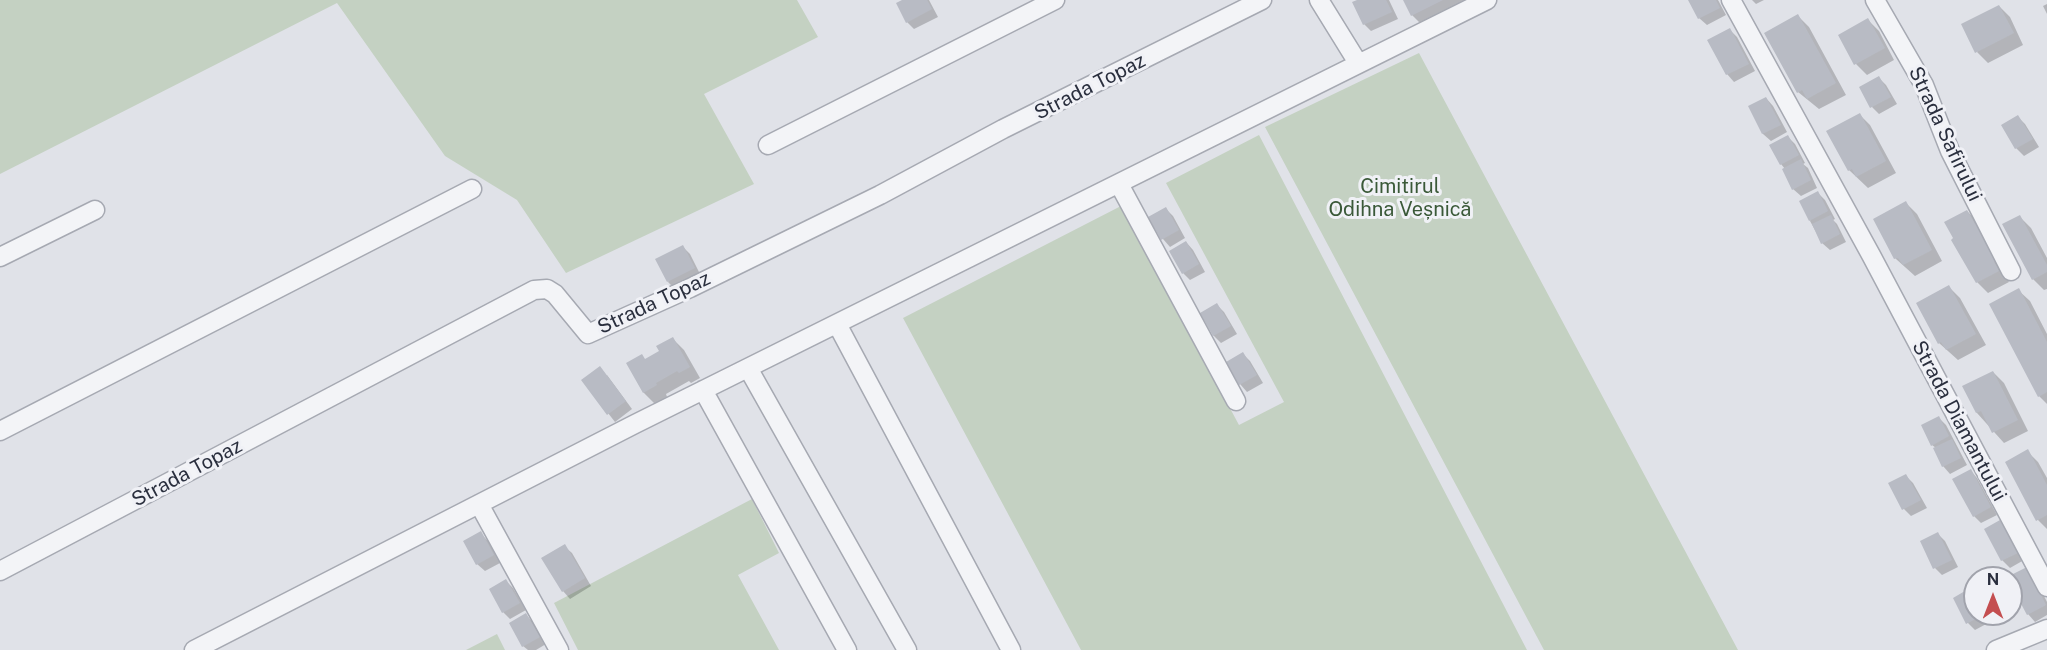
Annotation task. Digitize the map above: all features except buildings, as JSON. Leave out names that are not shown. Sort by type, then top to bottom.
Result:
[{"type":"street","points":[[768,145],[1055,0]]},
{"type":"street","name":"Strada Topaz","points":[[0,571],[534,290],[547,289],[555,294],[588,334],[690,288],[880,195],[1003,129],[1262,0]]},
{"type":"street","points":[[1319,0],[1358,63]]},
{"type":"street","points":[[194,650],[703,390],[1487,0]]},
{"type":"street","name":"Strada Diamantului","points":[[1731,0],[1871,255],[2047,587]]},
{"type":"street","name":"Strada Safirului","points":[[1875,0],[1924,85],[1950,152],[2011,271]]},
{"type":"street","points":[[1119,184],[1236,401]]},
{"type":"street","points":[[0,431],[472,189]]},
{"type":"street","points":[[0,257],[95,210]]},
{"type":"street","points":[[837,324],[1011,650]]},
{"type":"street","points":[[748,368],[907,650]]},
{"type":"street","points":[[703,390],[847,650]]},
{"type":"street","points":[[479,504],[559,650]]},
{"type":"street","points":[[1996,650],[2047,629]]},
{"type":"green space","points":[[0,0],[797,0],[818,37],[704,94],[754,184],[566,273],[517,200],[445,156],[337,3],[0,174]]},
{"type":"green space","name":"Cimitirul Odihna Veșnică","points":[[1419,53],[1738,650],[1544,650],[1265,127]]},
{"type":"green space","points":[[1259,135],[1527,650],[1081,650],[903,318],[1121,206],[1239,425],[1284,402],[1166,183]]},
{"type":"green space","points":[[752,499],[779,553],[738,575],[779,650],[578,650],[554,603]]},
{"type":"green space","points":[[497,634],[505,650],[466,650]]}]
